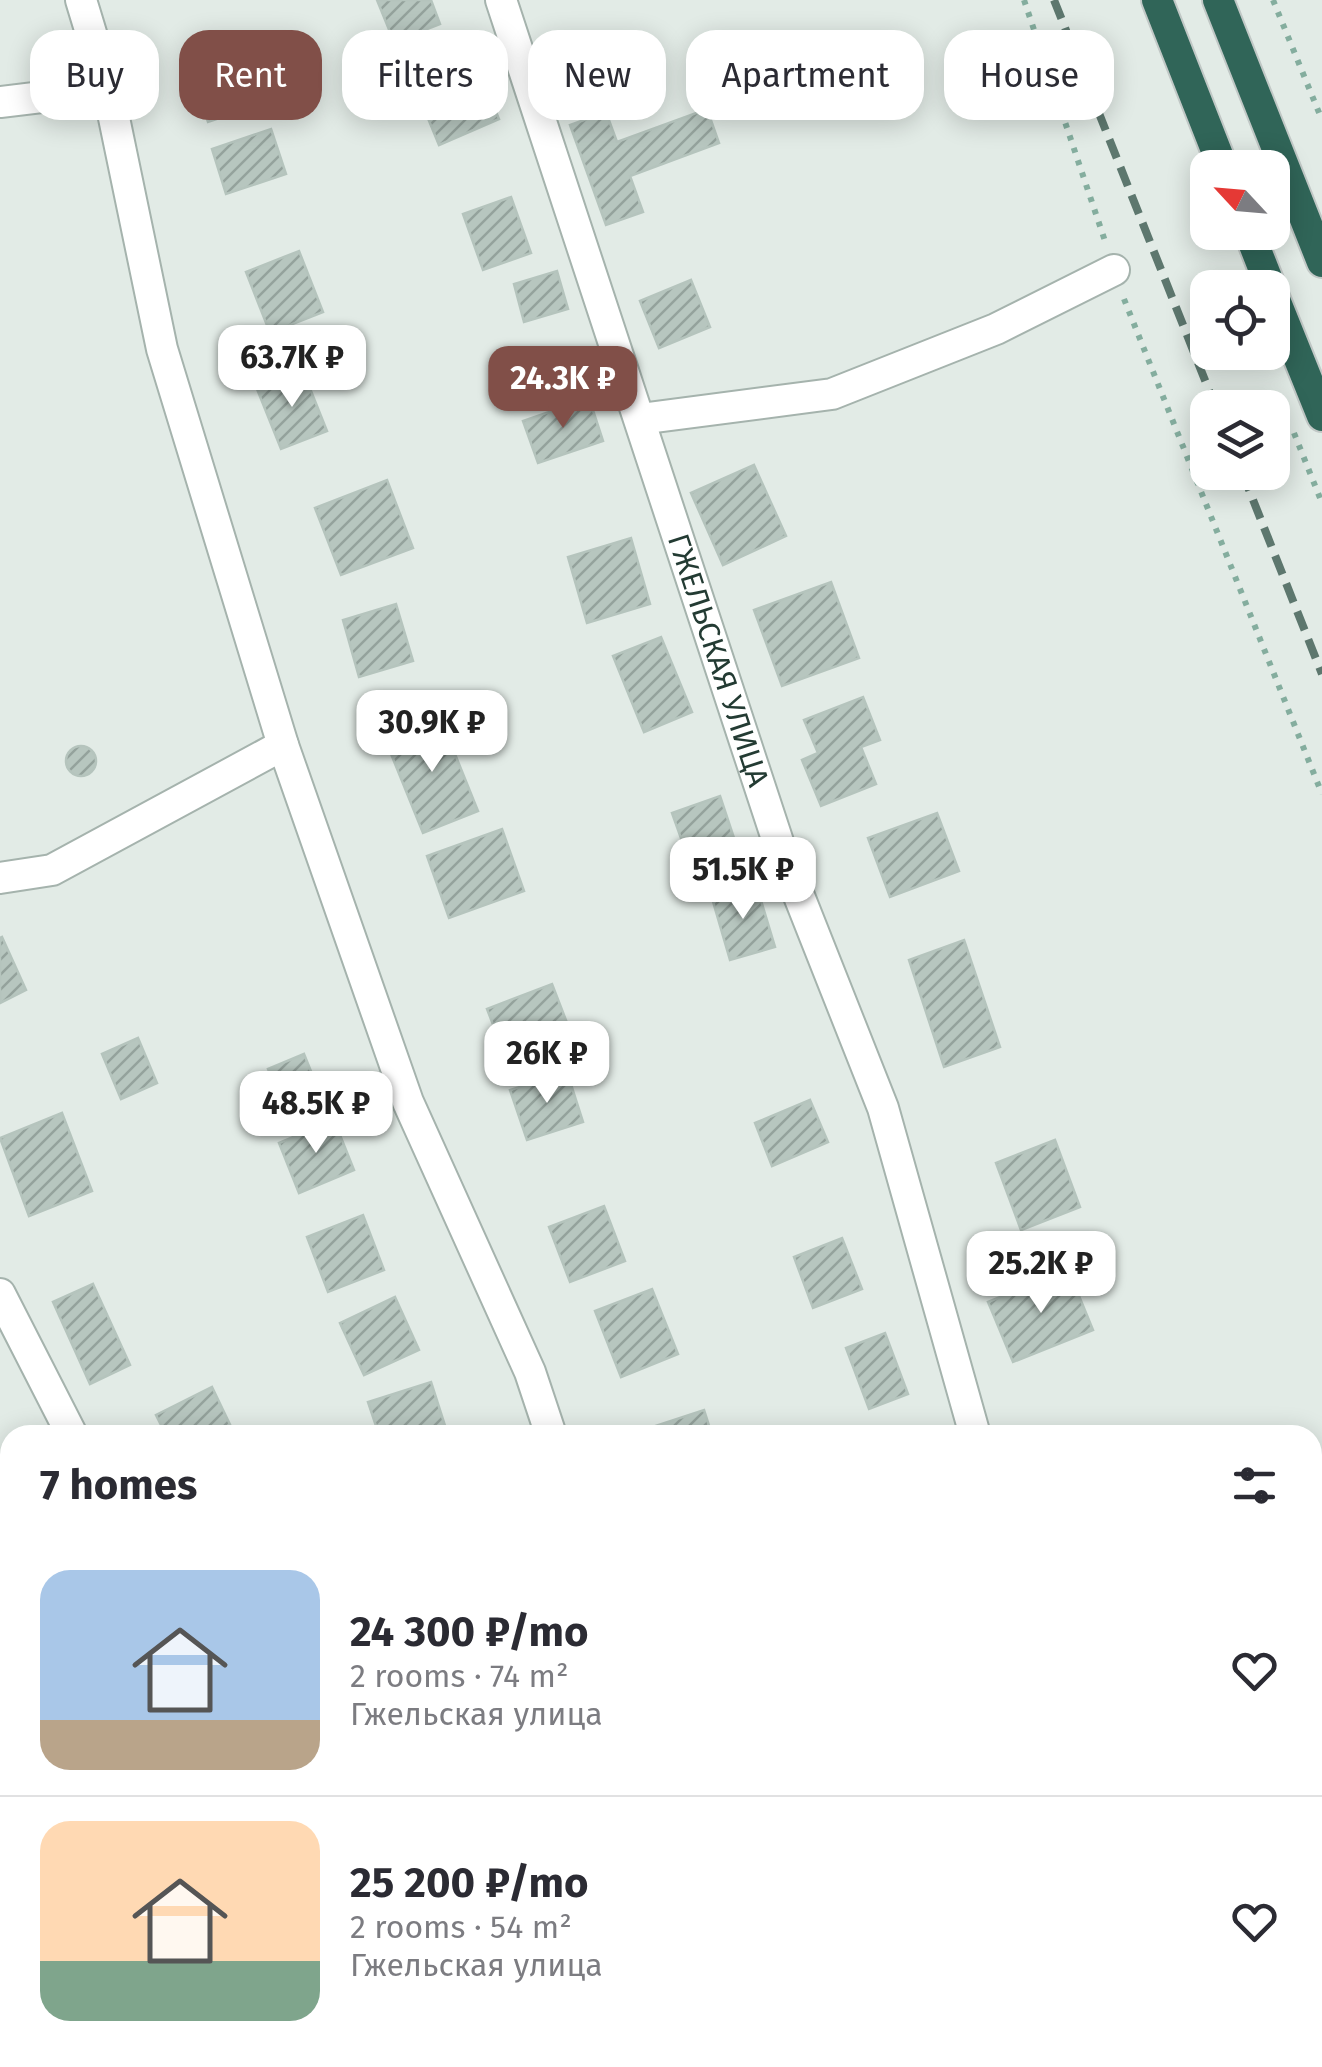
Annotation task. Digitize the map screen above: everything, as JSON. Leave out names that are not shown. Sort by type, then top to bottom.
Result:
[{"type":"highway","points":[[1157,0],[1216,150]]},
{"type":"highway","points":[[1218,0],[1322,262]]},
{"type":"highway","points":[[1290,335],[1322,416]]},
{"type":"street","points":[[82,0],[91,30]]},
{"type":"street","name":"ГЖЕЛЬСКАЯ УЛИЦА","points":[[501,0],[780,848],[883,1108],[972,1425]]},
{"type":"street","points":[[0,102],[30,98]]},
{"type":"street","points":[[114,120],[162,349],[284,744],[408,1102],[530,1372],[548,1425]]},
{"type":"street","points":[[640,419],[832,394],[996,329],[1114,270]]},
{"type":"street","points":[[0,878],[52,870],[284,744]]},
{"type":"street","points":[[0,1294],[67,1425]]},
{"type":"path","points":[[1024,0],[1114,270],[1322,794]]},
{"type":"path","points":[[1273,0],[1322,120]]},
{"type":"building","points":[[377,0],[431,0],[440,24],[425,30],[389,30]]},
{"type":"building","points":[[686,117],[686,120],[711,120],[719,143],[630,176],[643,212],[606,225],[570,125],[584,120],[609,120],[617,142]]},
{"type":"building","points":[[429,120],[497,120],[439,145]]},
{"type":"building","points":[[271,129],[286,174],[226,194],[212,149]]},
{"type":"building","points":[[511,197],[531,253],[483,270],[463,214]]},
{"type":"building","points":[[299,251],[323,312],[270,333],[246,272]]},
{"type":"building","points":[[557,271],[568,309],[524,322],[514,284]]},
{"type":"building","points":[[691,280],[710,327],[659,348],[640,301]]},
{"type":"building","points":[[303,371],[327,431],[281,449],[257,389]]},
{"type":"building","points":[[589,398],[603,441],[538,463],[523,421]]},
{"type":"building","points":[[754,465],[786,536],[723,565],[691,493]]},
{"type":"building","points":[[387,480],[413,548],[341,575],[315,508]]},
{"type":"building","points":[[631,538],[650,604],[587,623],[568,557]]},
{"type":"building","points":[[831,582],[859,658],[782,686],[754,610]]},
{"type":"building","points":[[396,604],[413,661],[359,677],[343,620]]},
{"type":"building","points":[[661,637],[692,712],[644,732],[613,656]]},
{"type":"building","points":[[863,697],[880,740],[861,747],[876,784],[821,806],[802,760],[818,753],[804,720]]},
{"type":"building","points":[[440,717],[478,811],[423,833],[385,739]]},
{"type":"building","points":[[81,746],[95,755],[96,761],[87,775],[81,776],[67,767],[66,761],[75,747]]},
{"type":"building","points":[[720,796],[735,841],[688,858],[672,813]]},
{"type":"building","points":[[937,813],[959,871],[890,897],[868,838]]},
{"type":"building","points":[[502,829],[524,891],[449,918],[427,856]]},
{"type":"building","points":[[756,884],[775,947],[730,960],[712,898]]},
{"type":"building","points":[[0,938],[26,990],[0,1003]]},
{"type":"building","points":[[964,940],[1000,1047],[944,1067],[909,960]]},
{"type":"building","points":[[552,984],[574,1041],[509,1066],[487,1009]]},
{"type":"building","points":[[138,1038],[157,1083],[121,1099],[102,1054]]},
{"type":"building","points":[[304,1054],[325,1106],[288,1121],[268,1069]]},
{"type":"building","points":[[567,1072],[583,1122],[527,1140],[510,1090]]},
{"type":"building","points":[[810,1100],[828,1142],[772,1166],[755,1123]]},
{"type":"building","points":[[62,1113],[92,1191],[29,1216],[0,1138]]},
{"type":"building","points":[[334,1120],[354,1170],[299,1193],[279,1143]]},
{"type":"building","points":[[1055,1140],[1080,1207],[1021,1230],[996,1163]]},
{"type":"building","points":[[604,1206],[625,1261],[570,1282],[549,1227]]},
{"type":"building","points":[[363,1215],[384,1270],[328,1292],[307,1237]]},
{"type":"building","points":[[842,1238],[862,1289],[813,1308],[794,1257]]},
{"type":"building","points":[[1068,1269],[1093,1330],[1013,1362],[988,1302]]},
{"type":"building","points":[[93,1284],[130,1365],[90,1384],[53,1302]]},
{"type":"building","points":[[652,1289],[678,1354],[621,1377],[595,1311]]},
{"type":"building","points":[[395,1297],[419,1350],[364,1375],[340,1323]]},
{"type":"building","points":[[885,1333],[908,1394],[869,1409],[846,1348]]},
{"type":"building","points":[[431,1382],[445,1425],[376,1425],[368,1402]]},
{"type":"building","points":[[212,1387],[230,1425],[161,1425],[156,1415]]},
{"type":"building","points":[[704,1410],[709,1425],[658,1425]]},
{"type":"railway","points":[[1054,0],[1209,390]]},
{"type":"railway","points":[[1249,490],[1322,674]]}]
